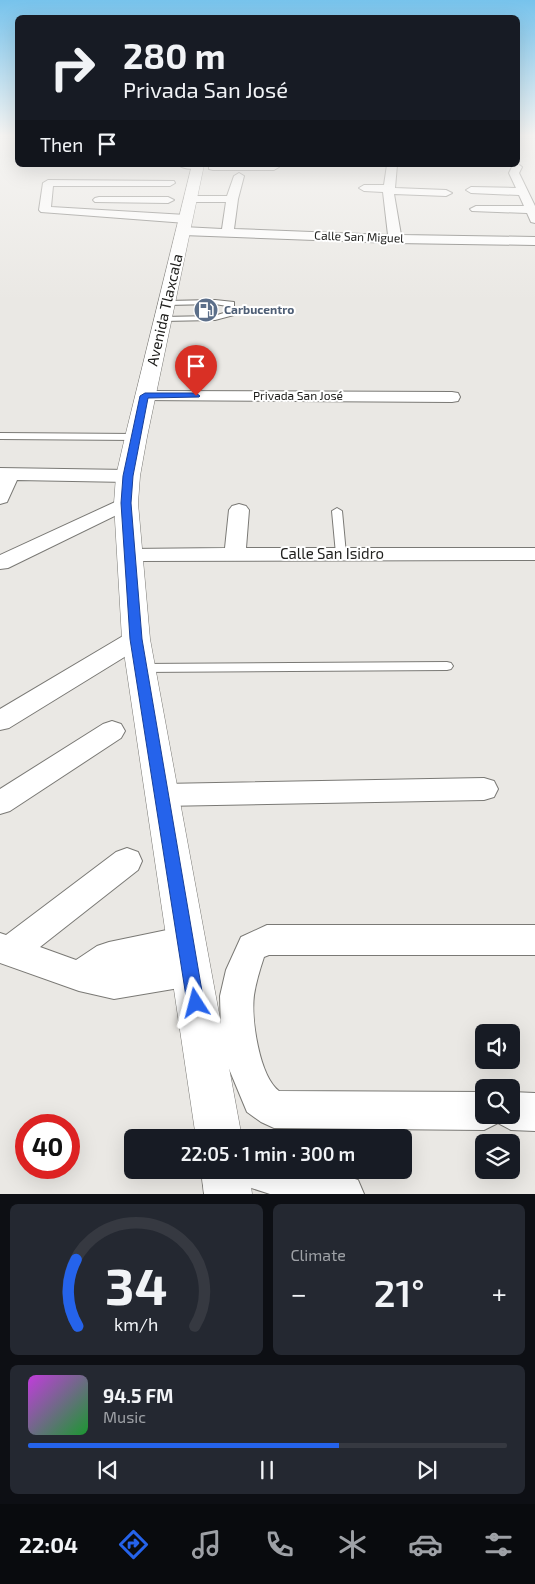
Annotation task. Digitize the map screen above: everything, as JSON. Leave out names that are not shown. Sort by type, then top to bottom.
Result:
[{"type":"street","points":[[47,190],[45,210],[136,216],[232,199]]},
{"type":"street","points":[[89,190],[181,207]]},
{"type":"street","name":"Avenida Tlaxcala","points":[[190,190],[181,207],[164,311],[136,437],[119,491],[129,555],[132,652],[162,796],[188,956],[220,1016],[220,1129]]},
{"type":"street","points":[[228,232],[233,190]]},
{"type":"street","points":[[386,190],[446,193]]},
{"type":"street","points":[[390,190],[388,197],[395,239]]},
{"type":"street","points":[[471,190],[523,192],[533,214],[476,209]]},
{"type":"street","points":[[46,200],[142,200],[181,207]]},
{"type":"street","points":[[136,216],[142,200]]},
{"type":"street","name":"Calle San Miguel","points":[[181,207],[228,232],[395,239],[535,241]]},
{"type":"street","points":[[482,228],[535,230]]},
{"type":"street","name":"Privada San José","points":[[145,396],[452,397]]},
{"type":"street","points":[[0,498],[5,474],[119,491]]},
{"type":"street","points":[[0,563],[119,491]]},
{"type":"street","points":[[235,554],[239,510]]},
{"type":"street","name":"Calle San Isidro","points":[[129,555],[535,554]]},
{"type":"street","points":[[0,721],[132,652]]},
{"type":"street","points":[[0,803],[112,731]]},
{"type":"street","points":[[162,796],[484,789]]},
{"type":"street","points":[[4,950],[127,861]]},
{"type":"street","points":[[475,1111],[274,1110],[260,1099],[245,1064],[220,1016],[243,970],[252,947],[267,940],[535,940]]},
{"type":"street","points":[[4,950],[79,976],[114,983],[188,956]]},
{"type":"street","points":[[520,1111],[535,1112]]},
{"type":"street","points":[[226,1179],[228,1194]]},
{"type":"street","points":[[287,1179],[344,1194]]},
{"type":"lane","points":[[215,302],[231,304],[231,313],[215,318],[164,311],[215,302]]},
{"type":"lane","points":[[0,436],[136,437]]},
{"type":"lane","points":[[337,512],[341,554]]},
{"type":"lane","points":[[132,652],[447,666]]},
{"type":"place","name":"Carbucentro","points":[[206,310]]},
{"type":"route","points":[[196,396],[145,396],[128,476],[126,503],[136,639],[196,1003]]}]
